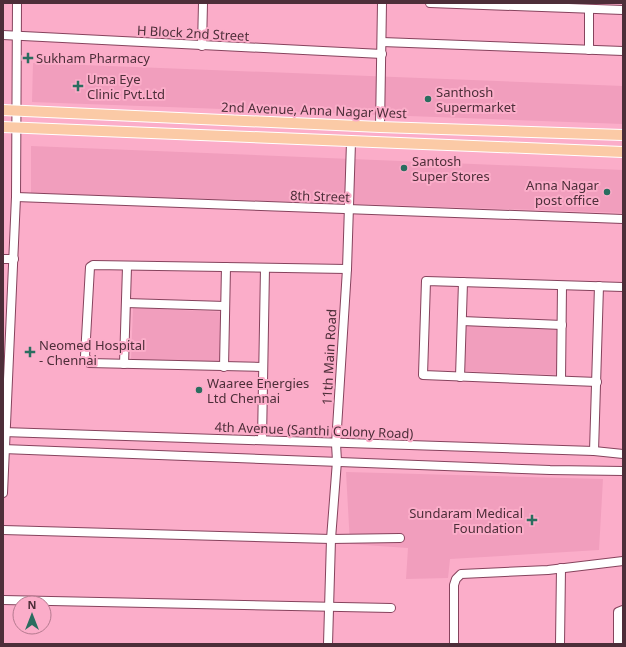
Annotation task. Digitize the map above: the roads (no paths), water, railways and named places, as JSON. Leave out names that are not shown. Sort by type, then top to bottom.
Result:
[{"type":"main road","name":"2nd Avenue, Anna Nagar West","points":[[3,110],[380,127],[623,134]]},
{"type":"main road","points":[[3,128],[623,152]]},
{"type":"street","points":[[3,493],[4,432],[16,197],[17,3]]},
{"type":"street","points":[[202,46],[203,3]]},
{"type":"street","points":[[380,127],[382,3]]},
{"type":"street","points":[[430,3],[623,10]]},
{"type":"street","points":[[589,9],[589,50]]},
{"type":"street","name":"H Block 2nd Street","points":[[3,35],[382,54]]},
{"type":"street","points":[[382,42],[623,51]]},
{"type":"street","name":"11th Main Road","points":[[328,644],[330,539],[337,461],[336,444],[347,269],[351,142]]},
{"type":"street","name":"8th Street","points":[[16,197],[623,219]]},
{"type":"street","points":[[3,259],[14,259]]},
{"type":"street","points":[[262,367],[89,363],[85,356],[90,267],[127,266],[347,269]]},
{"type":"street","points":[[124,364],[127,266]]},
{"type":"street","points":[[224,367],[226,268]]},
{"type":"street","points":[[262,440],[262,367],[265,268]]},
{"type":"street","points":[[597,382],[423,375],[426,281],[623,287]]},
{"type":"street","points":[[460,377],[463,282]]},
{"type":"street","points":[[560,380],[562,286]]},
{"type":"street","points":[[594,451],[599,286]]},
{"type":"street","points":[[126,303],[225,306]]},
{"type":"street","points":[[462,321],[562,325]]},
{"type":"street","name":"4th Avenue (Santhi Colony Road)","points":[[4,432],[262,440],[336,444],[594,451],[623,454]]},
{"type":"street","points":[[4,449],[550,470],[623,471]]},
{"type":"street","points":[[3,530],[330,539],[400,538]]},
{"type":"street","points":[[454,644],[454,585],[456,579],[462,574],[561,568],[623,561]]},
{"type":"street","points":[[560,644],[561,568]]},
{"type":"street","points":[[3,600],[329,608],[391,608]]},
{"type":"street","points":[[618,644],[618,612],[623,610]]},
{"type":"place","name":"Sukham Pharmacy","points":[[28,58]]},
{"type":"place","name":"Uma Eye Clinic Pvt.Ltd","points":[[78,86]]},
{"type":"place","name":"Santhosh Supermarket","points":[[428,99]]},
{"type":"place","name":"Santosh Super Stores","points":[[404,168]]},
{"type":"place","name":"Anna Nagar post office","points":[[607,192]]},
{"type":"place","name":"Neomed Hospital - Chennai","points":[[30,352]]},
{"type":"place","name":"Waaree Energies Ltd Chennai","points":[[199,390]]},
{"type":"place","name":"Sundaram Medical Foundation","points":[[532,520]]}]
